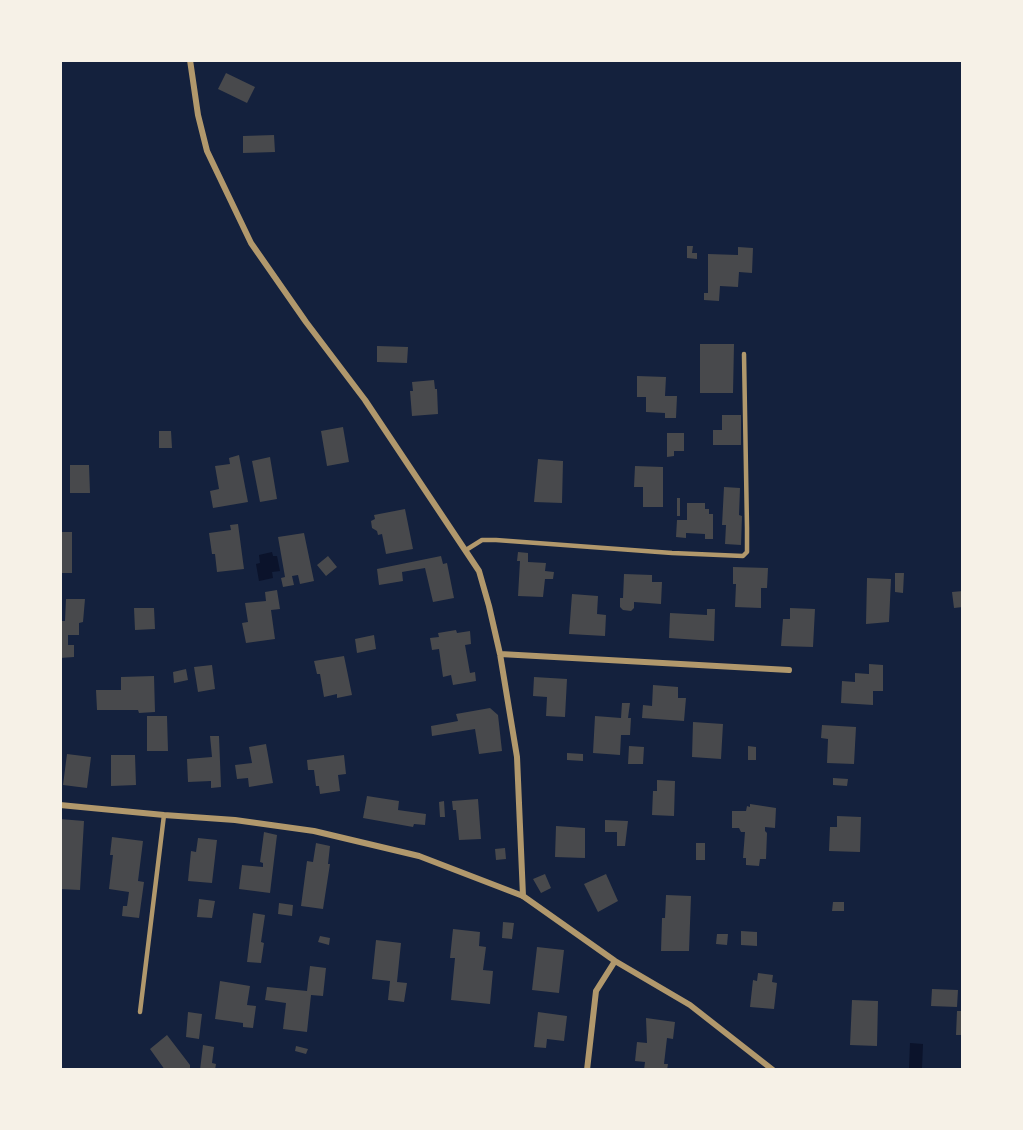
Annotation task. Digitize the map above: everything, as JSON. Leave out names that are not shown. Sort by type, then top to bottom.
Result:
[{"type":"street","points":[[190,60],[198,115],[207,151],[251,243],[306,322],[365,400],[478,571],[500,654],[517,758],[523,896]]},
{"type":"street","points":[[500,654],[789,670]]},
{"type":"street","points":[[60,805],[236,819],[314,831],[419,856],[523,896],[615,961],[690,1005],[772,1070]]},
{"type":"street","points":[[587,1070],[596,991],[615,961]]},
{"type":"lane","points":[[466,550],[482,540],[496,540],[743,556],[747,552],[744,354]]},
{"type":"lane","points":[[140,1012],[164,815]]},
{"type":"water","points":[[272,552],[273,556],[277,556],[280,571],[272,572],[273,578],[259,581],[256,564],[260,563],[259,555]]},
{"type":"water","points":[[910,1043],[923,1044],[922,1068],[909,1068]]},
{"type":"building","points":[[226,73],[255,87],[247,103],[218,89]]},
{"type":"building","points":[[274,135],[275,152],[243,153],[243,136]]},
{"type":"building","points":[[687,246],[693,246],[692,253],[697,253],[697,259],[687,258]]},
{"type":"building","points":[[738,247],[753,248],[752,273],[739,272],[738,287],[720,286],[719,301],[704,300],[704,293],[708,293],[708,254],[738,255]]},
{"type":"building","points":[[700,344],[734,344],[733,393],[700,393]]},
{"type":"building","points":[[377,346],[408,347],[407,363],[377,362]]},
{"type":"building","points":[[637,376],[666,377],[665,396],[677,396],[676,418],[665,418],[665,413],[646,412],[646,397],[637,397]]},
{"type":"building","points":[[434,380],[435,389],[437,389],[438,414],[412,416],[410,391],[413,391],[412,382]]},
{"type":"building","points":[[722,415],[741,415],[741,445],[713,445],[713,430],[722,430]]},
{"type":"building","points":[[343,427],[349,462],[327,466],[321,431]]},
{"type":"building","points":[[159,431],[171,431],[172,448],[159,448]]},
{"type":"building","points":[[667,433],[684,433],[684,451],[674,451],[674,456],[667,457]]},
{"type":"building","points":[[239,455],[248,502],[213,508],[210,491],[219,489],[215,466],[230,464],[229,458]]},
{"type":"building","points":[[270,457],[277,499],[260,502],[252,461]]},
{"type":"building","points":[[538,459],[563,461],[562,503],[534,502]]},
{"type":"building","points":[[70,465],[89,465],[90,493],[70,493]]},
{"type":"building","points":[[635,466],[663,467],[663,507],[643,507],[643,487],[634,487]]},
{"type":"building","points":[[724,487],[740,488],[741,545],[725,544],[726,525],[722,525]]},
{"type":"building","points":[[677,498],[680,498],[680,516],[677,516]]},
{"type":"building","points":[[687,503],[705,503],[705,509],[709,509],[709,514],[713,514],[713,539],[705,539],[705,534],[686,533],[686,538],[676,537],[677,520],[687,520]]},
{"type":"building","points":[[405,509],[413,549],[386,554],[382,534],[378,535],[377,531],[372,528],[371,521],[375,519],[374,515]]},
{"type":"building","points":[[238,524],[244,569],[217,572],[209,533],[231,530],[230,525]]},
{"type":"building","points":[[60,532],[72,532],[72,573],[60,573]]},
{"type":"building","points":[[304,533],[314,581],[300,584],[298,575],[292,576],[294,585],[283,587],[281,578],[285,577],[278,537]]},
{"type":"building","points":[[518,552],[528,553],[528,562],[546,563],[545,571],[554,572],[553,579],[545,579],[543,597],[518,596],[520,561],[517,561]]},
{"type":"building","points":[[328,556],[337,567],[326,576],[317,565]]},
{"type":"building","points":[[441,556],[443,564],[447,563],[454,598],[433,602],[425,568],[402,572],[403,581],[379,585],[377,569]]},
{"type":"building","points":[[733,567],[768,568],[767,588],[761,588],[761,608],[735,607],[736,584],[733,584]]},
{"type":"building","points":[[895,573],[904,573],[903,593],[895,592]]},
{"type":"building","points":[[624,574],[652,575],[652,582],[662,582],[661,604],[634,602],[634,608],[631,611],[623,610],[620,607],[620,598],[623,598]]},
{"type":"building","points":[[867,578],[891,579],[889,622],[866,624]]},
{"type":"building","points":[[277,590],[280,609],[271,610],[275,639],[246,643],[242,623],[248,622],[245,603],[266,601],[265,592]]},
{"type":"building","points":[[963,591],[963,607],[954,608],[952,592]]},
{"type":"building","points":[[572,594],[598,596],[597,614],[606,615],[605,636],[569,634]]},
{"type":"building","points":[[66,599],[85,599],[83,622],[79,623],[79,635],[68,635],[68,645],[74,645],[74,657],[60,658],[60,621],[65,621]]},
{"type":"building","points":[[134,608],[154,608],[155,629],[135,630]]},
{"type":"building","points":[[790,608],[815,609],[813,647],[781,646],[783,619],[790,619]]},
{"type":"building","points":[[707,609],[715,609],[714,641],[669,638],[670,613],[707,615]]},
{"type":"building","points":[[456,630],[457,633],[470,631],[471,644],[465,645],[470,673],[475,672],[476,681],[453,685],[451,675],[443,677],[439,649],[432,650],[430,638],[439,637],[438,633]]},
{"type":"building","points":[[374,635],[376,649],[357,653],[355,639]]},
{"type":"building","points":[[344,656],[352,695],[337,698],[337,694],[324,697],[320,674],[317,674],[314,661]]},
{"type":"building","points":[[869,664],[883,665],[883,691],[873,691],[873,705],[841,703],[842,681],[855,682],[855,673],[869,674]]},
{"type":"building","points":[[212,665],[215,689],[198,692],[194,667]]},
{"type":"building","points":[[186,669],[188,680],[174,683],[173,672]]},
{"type":"building","points":[[154,676],[155,712],[97,710],[96,690],[121,690],[121,677]]},
{"type":"building","points":[[534,677],[567,679],[565,717],[546,716],[547,697],[533,696]]},
{"type":"building","points":[[653,685],[678,687],[678,698],[686,698],[684,721],[642,718],[643,705],[652,706]]},
{"type":"building","points":[[622,703],[630,703],[628,718],[631,718],[630,735],[621,735],[620,755],[593,753],[595,716],[621,718]]},
{"type":"building","points":[[490,708],[498,715],[502,751],[479,754],[475,729],[432,736],[431,726],[458,721],[456,714]]},
{"type":"building","points":[[147,716],[167,716],[168,751],[147,751]]},
{"type":"building","points":[[693,722],[723,724],[721,759],[692,757]]},
{"type":"building","points":[[822,725],[856,727],[854,764],[827,763],[828,739],[821,738]]},
{"type":"building","points":[[210,736],[219,736],[221,787],[211,788],[211,781],[188,782],[187,759],[212,757]]},
{"type":"building","points":[[266,744],[273,783],[249,787],[248,778],[237,779],[235,765],[252,763],[249,747]]},
{"type":"building","points":[[629,746],[644,747],[643,764],[628,764]]},
{"type":"building","points":[[748,746],[756,747],[756,760],[748,760]]},
{"type":"building","points":[[567,753],[583,754],[583,761],[567,760]]},
{"type":"building","points":[[67,754],[91,757],[87,788],[63,785]]},
{"type":"building","points":[[111,755],[135,755],[136,785],[111,786]]},
{"type":"building","points":[[344,755],[346,774],[338,775],[340,791],[320,794],[319,786],[316,786],[314,770],[308,770],[307,760]]},
{"type":"building","points":[[833,778],[848,779],[847,786],[833,785]]},
{"type":"building","points":[[657,780],[675,781],[674,816],[652,815],[653,791],[657,791]]},
{"type":"building","points":[[367,796],[399,801],[398,810],[426,814],[425,825],[414,824],[413,827],[363,818]]},
{"type":"building","points":[[478,799],[481,839],[459,840],[456,810],[453,810],[452,801]]},
{"type":"building","points":[[444,801],[445,817],[440,817],[439,802]]},
{"type":"building","points":[[750,804],[776,808],[775,828],[765,827],[767,833],[766,859],[760,859],[759,866],[746,865],[746,858],[743,858],[745,832],[741,832],[739,828],[732,828],[732,811],[746,811]]},
{"type":"building","points":[[837,816],[861,817],[860,852],[829,851],[830,827],[837,827]]},
{"type":"building","points":[[60,819],[84,821],[80,890],[60,889]]},
{"type":"building","points":[[605,820],[628,821],[625,846],[617,846],[617,832],[605,832]]},
{"type":"building","points":[[556,826],[585,828],[585,858],[555,857]]},
{"type":"building","points":[[264,832],[277,835],[270,893],[239,889],[242,865],[263,867],[263,863],[260,862]]},
{"type":"building","points":[[112,837],[143,841],[138,881],[144,882],[139,918],[122,916],[123,906],[127,906],[129,892],[109,889],[113,855],[110,855]]},
{"type":"building","points":[[198,838],[217,840],[212,883],[188,881],[191,851],[196,852]]},
{"type":"building","points":[[316,843],[330,846],[328,864],[330,864],[323,909],[301,906],[307,861],[313,862]]},
{"type":"building","points":[[696,843],[705,843],[705,860],[696,860]]},
{"type":"building","points":[[505,848],[506,859],[496,860],[495,849]]},
{"type":"building","points":[[545,874],[551,888],[541,893],[533,879]]},
{"type":"building","points":[[606,874],[618,901],[598,912],[584,884]]},
{"type":"building","points":[[666,895],[691,896],[689,951],[661,951],[662,918],[665,918]]},
{"type":"building","points":[[199,899],[215,901],[212,918],[197,917]]},
{"type":"building","points":[[833,902],[844,902],[844,911],[832,911]]},
{"type":"building","points":[[279,903],[293,905],[292,916],[278,914]]},
{"type":"building","points":[[253,913],[265,915],[261,963],[247,962]]},
{"type":"building","points":[[503,922],[514,923],[512,939],[502,938]]},
{"type":"building","points":[[453,929],[480,932],[479,946],[486,947],[483,970],[493,971],[490,1004],[451,1000],[455,958],[450,958]]},
{"type":"building","points":[[741,931],[757,932],[757,946],[741,945]]},
{"type":"building","points":[[717,934],[728,934],[727,945],[716,944]]},
{"type":"building","points":[[320,936],[330,938],[329,945],[318,942]]},
{"type":"building","points":[[376,940],[401,943],[397,982],[407,983],[404,1002],[388,1000],[390,981],[372,979]]},
{"type":"building","points":[[537,947],[564,950],[559,993],[532,990]]},
{"type":"building","points":[[310,966],[326,968],[323,996],[311,995],[307,1032],[283,1029],[286,1003],[265,1000],[267,987],[307,991]]},
{"type":"building","points":[[758,973],[773,975],[772,982],[777,983],[774,1009],[750,1007],[753,980],[757,981]]},
{"type":"building","points":[[220,981],[250,986],[247,1005],[256,1006],[253,1028],[243,1027],[243,1023],[215,1019]]},
{"type":"building","points":[[932,989],[958,990],[957,1007],[931,1006]]},
{"type":"building","points":[[852,1000],[878,1001],[877,1046],[850,1045]]},
{"type":"building","points":[[957,1011],[963,1011],[963,1035],[956,1035]]},
{"type":"building","points":[[188,1012],[202,1014],[199,1039],[186,1037]]},
{"type":"building","points":[[538,1012],[567,1016],[564,1041],[547,1039],[546,1048],[534,1047]]},
{"type":"building","points":[[646,1018],[675,1022],[673,1039],[667,1038],[664,1064],[668,1064],[667,1070],[644,1070],[645,1062],[635,1061],[637,1042],[647,1043]]},
{"type":"building","points":[[167,1035],[190,1065],[190,1070],[165,1070],[150,1049]]},
{"type":"building","points":[[203,1045],[214,1047],[212,1063],[216,1064],[215,1070],[200,1070]]},
{"type":"building","points":[[296,1046],[308,1049],[306,1054],[295,1051]]}]
